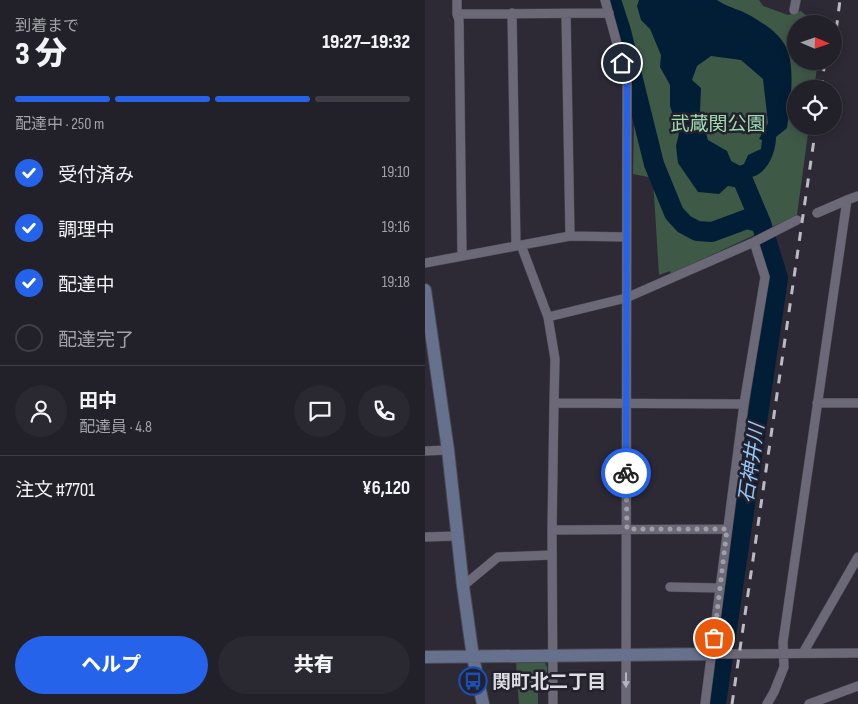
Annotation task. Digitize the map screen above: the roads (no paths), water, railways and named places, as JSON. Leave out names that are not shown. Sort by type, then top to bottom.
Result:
[{"type":"street","points":[[457,0],[459,20],[462,255]]},
{"type":"street","points":[[605,0],[627,80],[626,704]]},
{"type":"street","points":[[794,10],[796,0]]},
{"type":"street","points":[[457,14],[609,13]]},
{"type":"street","points":[[512,14],[519,245],[549,317],[555,359],[552,530],[553,704]]},
{"type":"street","points":[[566,14],[570,236]]},
{"type":"street","points":[[817,213],[858,196]]},
{"type":"street","points":[[767,704],[784,667],[783,642],[847,200]]},
{"type":"street","points":[[549,317],[626,298],[797,220]]},
{"type":"street","points":[[425,262],[570,236],[626,237]]},
{"type":"street","points":[[705,704],[714,654],[727,529],[744,404],[765,277],[756,240]]},
{"type":"street","points":[[425,290],[448,450],[463,586],[473,657],[483,704]]},
{"type":"street","points":[[554,403],[744,404]]},
{"type":"street","points":[[817,403],[858,403]]},
{"type":"street","points":[[425,451],[448,450]]},
{"type":"street","points":[[552,530],[727,529]]},
{"type":"street","points":[[425,538],[457,536]]},
{"type":"street","points":[[463,586],[498,557],[552,555]]},
{"type":"street","points":[[803,653],[858,558]]},
{"type":"street","points":[[670,587],[720,588]]},
{"type":"street","points":[[425,658],[858,653]]},
{"type":"street","points":[[809,704],[858,686]]},
{"type":"water","points":[[639,0],[717,0],[746,13],[765,25],[779,36],[784,43],[787,50],[787,70],[792,70],[792,75],[792,80],[787,80],[787,128],[776,137],[775,148],[768,165],[755,176],[747,177],[740,188],[728,186],[719,194],[698,192],[678,163],[676,146],[679,133],[670,106],[670,85],[660,67],[661,55],[650,29],[641,20],[637,6]],"holes":[[[711,56],[741,60],[763,79],[768,123],[759,139],[762,140],[761,149],[748,155],[744,164],[734,168],[727,151],[708,140],[700,112],[701,88],[692,80],[697,66]]]},
{"type":"waterway","name":"石神井川","points":[[611,0],[621,31],[654,164],[674,213],[684,224],[697,231],[712,232],[747,219],[761,223]]},
{"type":"waterway","name":"石神井川","points":[[716,704],[778,278],[761,223],[742,178],[723,168]]},
{"type":"railway","points":[[838,15],[840,0]]},
{"type":"railway","points":[[822,80],[824,70]]},
{"type":"railway","points":[[732,704],[815,135]]},
{"type":"place","name":"関町北二丁目","points":[[473,681]]},
{"type":"park label","name":"武蔵関公園","points":[[718,123]]}]
